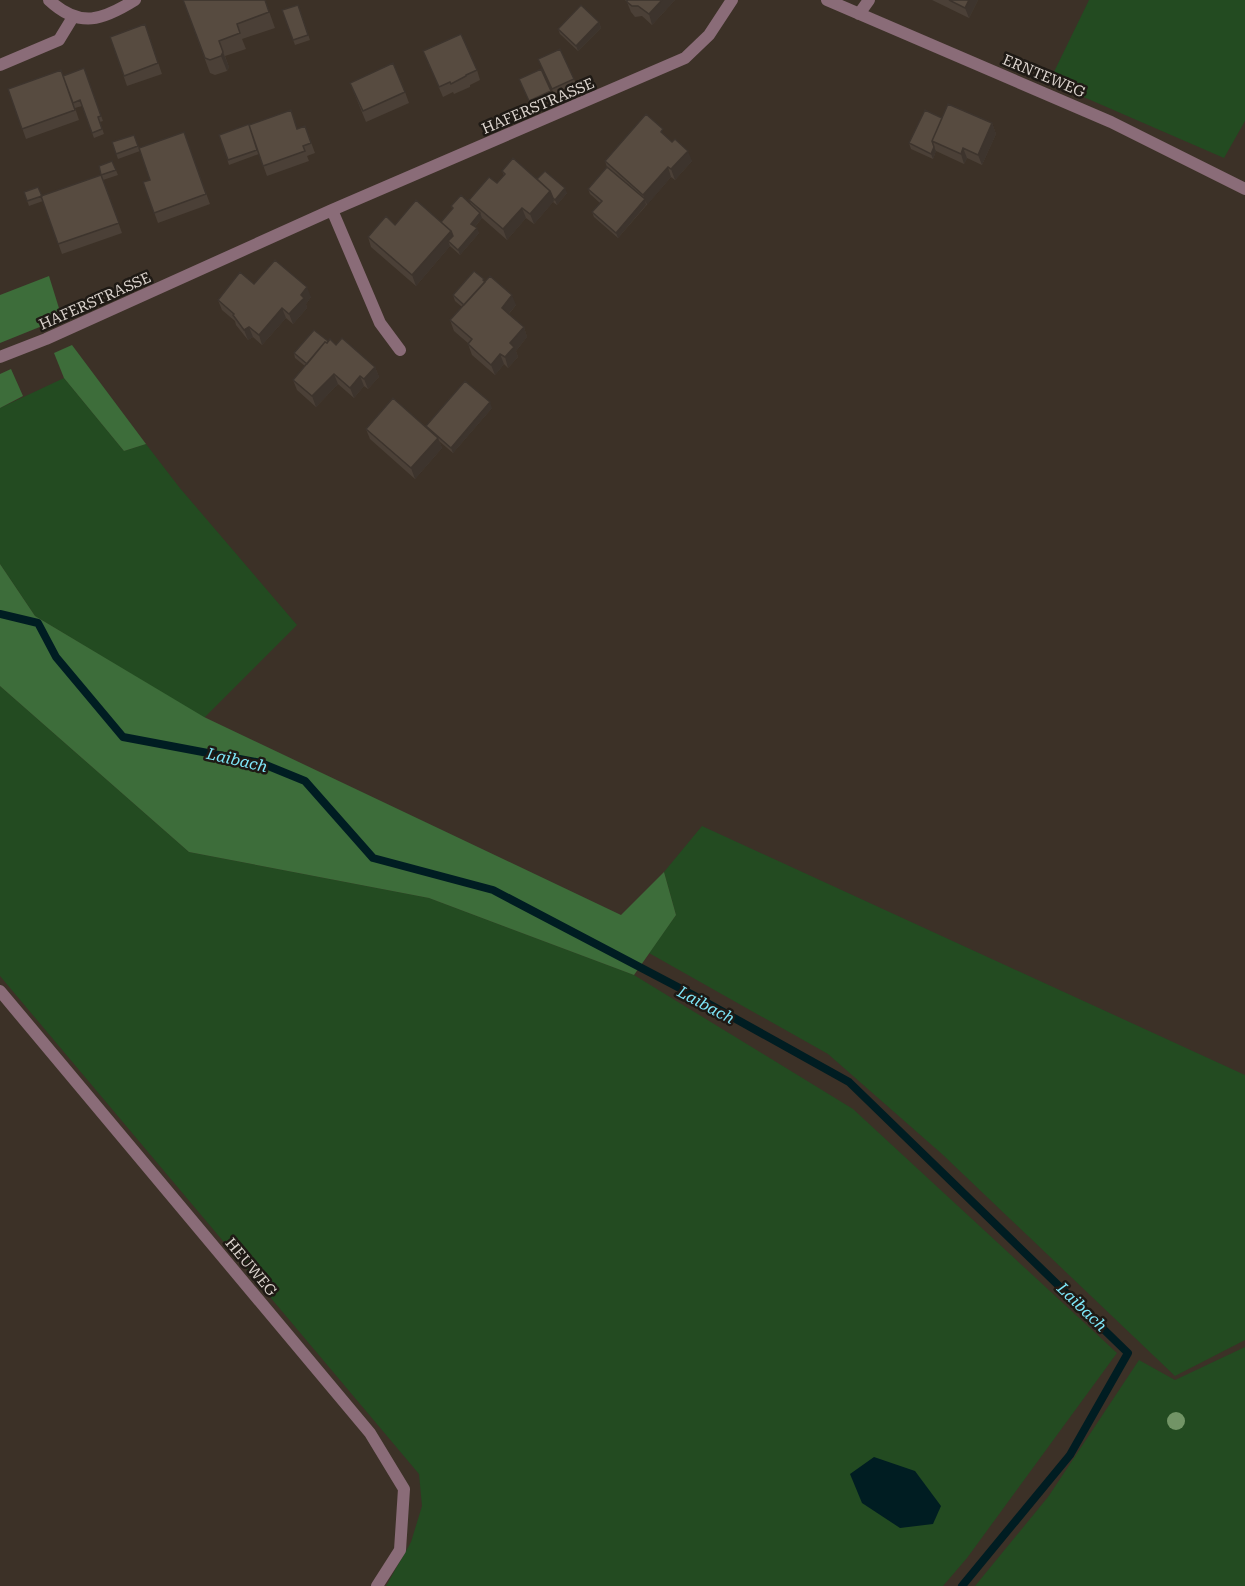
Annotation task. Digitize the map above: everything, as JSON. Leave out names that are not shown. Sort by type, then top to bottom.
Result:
[{"type":"street","points":[[49,0],[73,17],[95,18],[113,13],[135,0]]},
{"type":"street","name":"HAFERSTRASSE","points":[[0,357],[57,334],[332,210],[685,58],[709,35],[732,0]]},
{"type":"street","name":"ERNTEWEG","points":[[827,0],[1112,122],[1245,189]]},
{"type":"street","points":[[859,14],[869,0]]},
{"type":"street","points":[[0,65],[59,40],[73,17]]},
{"type":"street","points":[[332,210],[380,323],[400,350]]},
{"type":"street","name":"HEUWEG","points":[[0,991],[370,1432],[404,1489],[400,1550],[377,1586]]},
{"type":"green space","points":[[1089,0],[1245,0],[1245,121],[1224,158],[1049,82]]},
{"type":"green space","points":[[49,276],[62,318],[0,343],[0,295]]},
{"type":"green space","points":[[72,345],[146,444],[124,451],[64,378],[54,353]]},
{"type":"green space","points":[[11,369],[23,396],[0,408],[0,374]]},
{"type":"green space","points":[[64,378],[124,451],[146,444],[179,487],[297,625],[204,718],[35,616],[0,564],[0,408]]},
{"type":"green space","points":[[0,564],[35,616],[204,717],[621,915],[664,872],[676,915],[634,975],[429,898],[189,852],[0,686]]},
{"type":"green space","points":[[0,686],[189,852],[429,898],[634,975],[853,1109],[1117,1353],[967,1558],[943,1586],[386,1586],[411,1542],[422,1506],[419,1474],[0,976]]},
{"type":"green space","points":[[702,826],[1245,1075],[1245,1340],[1175,1376],[942,1154],[828,1054],[649,953],[676,915],[664,872]]},
{"type":"green space","points":[[1245,1347],[1245,1586],[975,1586],[1048,1497],[1139,1360],[1175,1380]]},
{"type":"water","points":[[874,1457],[915,1471],[941,1506],[933,1524],[900,1528],[862,1503],[850,1474]]},
{"type":"building","points":[[183,0],[265,0],[269,12],[237,24],[240,33],[219,41],[223,52],[221,56],[210,60],[205,58]]},
{"type":"building","points":[[627,0],[662,0],[649,14],[638,6],[632,6]]},
{"type":"building","points":[[949,0],[969,0],[965,8]]},
{"type":"building","points":[[298,5],[308,35],[293,40],[282,10]]},
{"type":"building","points":[[581,5],[599,22],[576,46],[558,29]]},
{"type":"building","points":[[145,24],[158,63],[124,76],[110,37]]},
{"type":"building","points":[[461,34],[477,70],[451,84],[450,82],[439,87],[423,51]]},
{"type":"building","points":[[560,49],[574,79],[552,89],[538,59]]},
{"type":"building","points":[[393,63],[405,92],[363,111],[350,83]]},
{"type":"building","points":[[84,68],[101,116],[98,117],[102,129],[92,133],[80,100],[73,103],[63,76]]},
{"type":"building","points":[[541,69],[551,91],[529,101],[519,79]]},
{"type":"building","points":[[61,70],[75,110],[22,129],[8,89]]},
{"type":"building","points":[[948,104],[992,123],[978,155],[963,148],[961,154],[932,141]]},
{"type":"building","points":[[291,110],[297,129],[305,126],[311,143],[303,146],[305,151],[263,166],[249,125]]},
{"type":"building","points":[[925,110],[942,118],[932,141],[934,147],[931,154],[909,143]]},
{"type":"building","points":[[646,114],[663,129],[661,132],[672,142],[675,139],[688,151],[671,169],[668,167],[643,195],[605,161]]},
{"type":"building","points":[[249,124],[257,150],[228,160],[219,135]]},
{"type":"building","points":[[184,132],[206,194],[154,213],[143,182],[150,180],[139,148]]},
{"type":"building","points":[[134,135],[138,146],[116,154],[112,142]]},
{"type":"building","points":[[513,158],[550,191],[530,214],[522,208],[503,229],[469,200],[489,177],[497,183],[505,174],[502,171]]},
{"type":"building","points":[[112,161],[116,170],[101,175],[99,166]]},
{"type":"building","points":[[607,167],[645,199],[616,233],[592,212],[602,201],[588,189]]},
{"type":"building","points":[[545,171],[565,188],[555,200],[550,191],[537,179]]},
{"type":"building","points":[[101,175],[119,223],[58,244],[41,196]]},
{"type":"building","points":[[38,187],[42,196],[27,201],[24,192]]},
{"type":"building","points":[[461,195],[480,213],[471,224],[477,228],[458,250],[448,241],[453,236],[451,231],[441,222]]},
{"type":"building","points":[[416,200],[451,231],[412,275],[368,237],[386,216],[395,225]]},
{"type":"building","points":[[275,260],[307,287],[301,295],[304,298],[289,314],[282,308],[259,335],[249,327],[244,330],[234,314],[218,300],[240,272],[254,284]]},
{"type":"building","points":[[474,271],[485,282],[464,305],[453,295]]},
{"type":"building","points":[[490,276],[512,295],[502,308],[524,327],[510,343],[514,347],[505,357],[500,354],[491,365],[468,344],[472,339],[450,320]]},
{"type":"building","points":[[314,330],[328,341],[307,364],[294,353]]},
{"type":"building","points":[[342,338],[375,367],[364,379],[360,376],[350,388],[334,374],[312,396],[293,380],[325,342],[327,343],[330,339],[336,345]]},
{"type":"building","points":[[465,381],[490,402],[451,448],[426,426]]},
{"type":"building","points":[[393,398],[438,438],[411,468],[366,429]]},
{"type":"waterway","name":"Laibach","points":[[0,614],[38,623],[56,657],[123,737],[261,763],[305,781],[373,858],[493,890],[691,994],[849,1082],[1128,1353],[1070,1455],[962,1586]]}]
